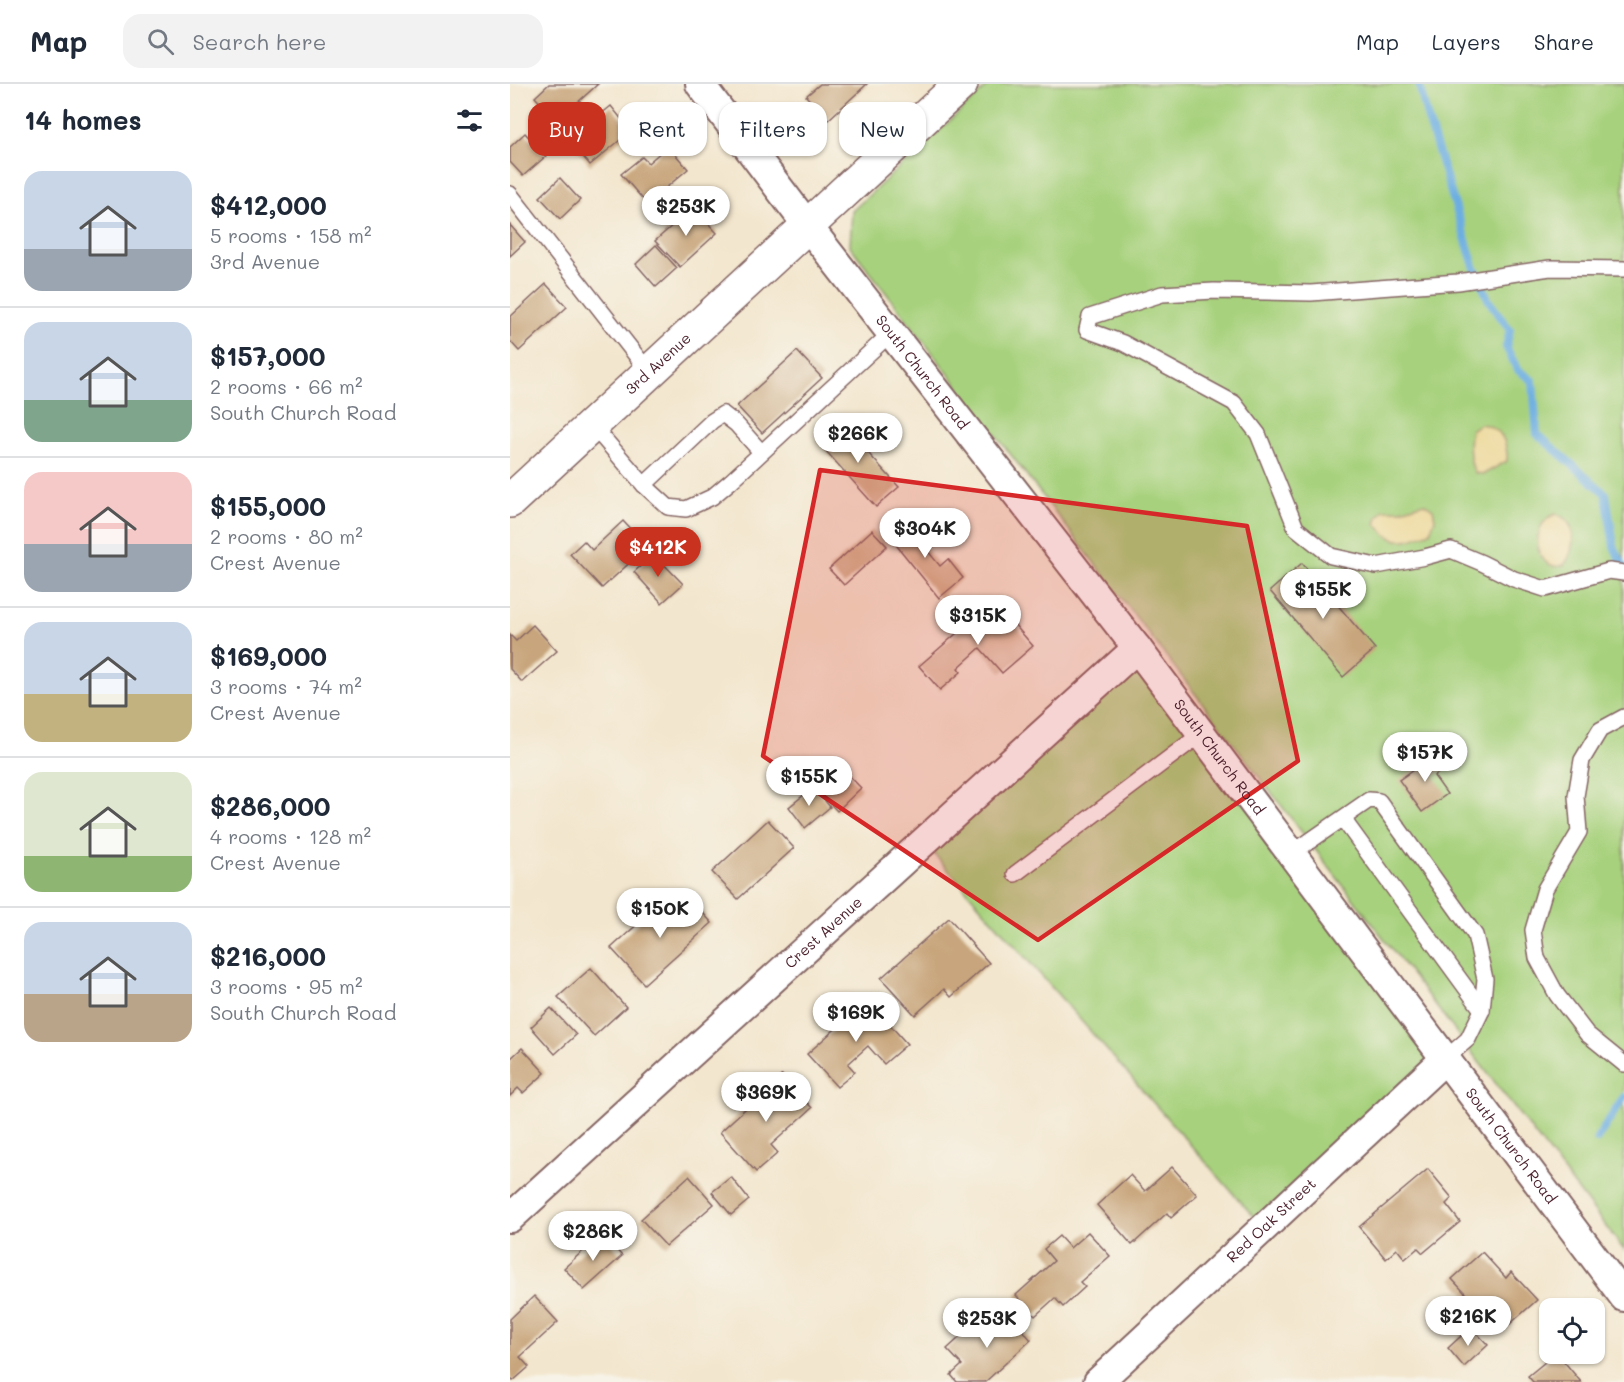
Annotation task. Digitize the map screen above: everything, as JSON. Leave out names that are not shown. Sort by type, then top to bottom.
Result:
[{"type":"street","name":"South Church Road","points":[[700,84],[1137,648],[1624,1297]]},
{"type":"street","name":"3rd Avenue","points":[[510,501],[961,84]]},
{"type":"street","name":"Crest Avenue","points":[[510,1218],[1137,648]]},
{"type":"street","name":"Red Oak Street","points":[[1098,1382],[1445,1059]]},
{"type":"lane","points":[[510,194],[650,372]]},
{"type":"lane","points":[[1616,572],[1545,589],[1514,579],[1451,550],[1376,566],[1331,556],[1296,528],[1258,434],[1234,403],[1123,344],[1087,330],[1090,317],[1162,294],[1214,291],[1311,293],[1463,281],[1550,268],[1624,269]]},
{"type":"lane","points":[[592,425],[644,485],[668,507],[686,509],[712,497],[891,333]]},
{"type":"lane","points":[[644,485],[712,421],[723,414],[736,424],[761,452]]},
{"type":"lane","points":[[1624,717],[1600,730],[1582,760],[1576,796],[1579,832],[1545,889],[1533,930],[1537,958],[1557,995],[1587,1034],[1624,1064]]},
{"type":"lane","points":[[1015,874],[1201,734]]},
{"type":"lane","points":[[1291,854],[1369,800],[1379,801],[1475,935],[1485,979],[1482,1010],[1468,1039],[1445,1059]]},
{"type":"lane","points":[[1343,819],[1482,1010]]},
{"type":"highlighted area","points":[[820,470],[1247,526],[1298,761],[1038,940],[763,756]]},
{"type":"green space","points":[[990,84],[1624,84],[1624,1250],[850,246],[852,211],[912,156],[926,156],[926,143]]},
{"type":"green space","points":[[1136,656],[1445,1070],[1269,1234],[928,847]]},
{"type":"sand","points":[[1480,424],[1493,428],[1502,436],[1507,454],[1507,461],[1484,474],[1475,473],[1470,452],[1471,430]]},
{"type":"sand","points":[[1424,503],[1433,509],[1435,519],[1430,532],[1401,540],[1389,537],[1376,524],[1384,510],[1401,510]]},
{"type":"sand","points":[[1556,514],[1568,523],[1573,536],[1573,544],[1564,565],[1554,566],[1541,557],[1538,540],[1543,524]]},
{"type":"building","points":[[549,84],[598,84],[578,102],[540,102],[535,97]]},
{"type":"building","points":[[820,84],[867,84],[848,102],[839,102],[839,110],[828,120],[827,102],[812,102],[806,96]]},
{"type":"building","points":[[611,106],[618,115],[618,142],[606,152],[606,110]]},
{"type":"building","points":[[525,133],[528,136],[528,156],[546,156],[523,176],[510,162],[510,147]]},
{"type":"building","points":[[582,156],[601,156],[590,165]]},
{"type":"building","points":[[656,156],[677,156],[688,169],[647,204],[621,174],[642,157],[648,163]]},
{"type":"building","points":[[560,178],[580,200],[560,219],[540,197]]},
{"type":"building","points":[[693,207],[717,233],[680,267],[655,241]]},
{"type":"building","points":[[510,225],[525,242],[510,256]]},
{"type":"building","points":[[656,245],[677,268],[656,287],[636,264]]},
{"type":"building","points":[[546,284],[567,307],[519,351],[510,341],[510,317]]},
{"type":"building","points":[[797,351],[822,378],[762,433],[737,406]]},
{"type":"building","points":[[839,421],[899,487],[876,507],[817,441]]},
{"type":"building","points":[[913,517],[926,533],[918,539],[940,566],[948,559],[963,578],[939,598],[889,536]]},
{"type":"building","points":[[623,521],[647,547],[602,588],[570,554],[584,541],[592,550]]},
{"type":"building","points":[[872,530],[887,546],[844,585],[829,569]]},
{"type":"building","points":[[654,554],[683,584],[662,603],[634,572]]},
{"type":"building","points":[[1302,563],[1375,649],[1343,677],[1270,591]]},
{"type":"building","points":[[994,601],[1033,646],[1002,673],[980,648],[958,668],[961,672],[940,690],[919,666]]},
{"type":"building","points":[[533,625],[557,651],[522,682],[510,669],[510,635],[516,641]]},
{"type":"building","points":[[1437,753],[1447,767],[1434,776],[1447,794],[1422,812],[1399,780]]},
{"type":"building","points":[[836,762],[861,788],[837,811],[812,784]]},
{"type":"building","points":[[814,787],[830,807],[805,828],[789,807]]},
{"type":"building","points":[[768,820],[794,848],[738,899],[712,872]]},
{"type":"building","points":[[691,900],[712,923],[644,984],[611,948],[662,902],[674,915]]},
{"type":"building","points":[[949,918],[989,963],[951,997],[944,989],[915,1015],[881,978]]},
{"type":"building","points":[[591,968],[626,1007],[594,1036],[558,997]]},
{"type":"building","points":[[868,1000],[907,1044],[884,1064],[868,1046],[848,1064],[855,1072],[837,1087],[807,1054]]},
{"type":"building","points":[[551,1008],[576,1035],[555,1054],[531,1027]]},
{"type":"building","points":[[522,1048],[545,1073],[523,1093],[518,1088],[510,1096],[510,1059]]},
{"type":"building","points":[[782,1075],[812,1108],[771,1145],[778,1153],[756,1172],[720,1132]]},
{"type":"building","points":[[1172,1167],[1197,1195],[1171,1218],[1167,1213],[1132,1245],[1097,1205],[1130,1175],[1145,1191]]},
{"type":"building","points":[[1428,1169],[1452,1198],[1446,1204],[1460,1222],[1423,1253],[1418,1248],[1405,1259],[1397,1249],[1386,1259],[1359,1227]]},
{"type":"building","points":[[689,1176],[714,1204],[666,1246],[641,1219]]},
{"type":"building","points":[[731,1177],[749,1200],[731,1215],[712,1192]]},
{"type":"building","points":[[1088,1232],[1110,1256],[1080,1282],[1085,1287],[1063,1307],[1055,1298],[1035,1316],[1016,1295],[1054,1261],[1044,1249],[1059,1236],[1070,1248]]},
{"type":"building","points":[[602,1234],[622,1256],[584,1290],[564,1268]]},
{"type":"building","points":[[1482,1252],[1506,1278],[1511,1272],[1537,1300],[1501,1332],[1452,1279]]},
{"type":"building","points":[[534,1296],[558,1322],[520,1357],[529,1367],[513,1381],[510,1378],[510,1319]]},
{"type":"building","points":[[1007,1312],[1031,1340],[985,1382],[957,1382],[951,1375],[962,1365],[947,1349],[981,1318],[990,1328]]},
{"type":"building","points":[[1471,1327],[1488,1345],[1464,1367],[1448,1348]]},
{"type":"building","points":[[1543,1364],[1566,1364],[1581,1382],[1533,1382],[1528,1376]]},
{"type":"waterway","points":[[1419,84],[1474,266],[1489,301],[1510,330],[1506,347],[1518,370],[1533,381],[1537,434],[1606,494],[1614,546],[1624,568]]},
{"type":"waterway","points":[[1597,1139],[1624,1097]]}]
